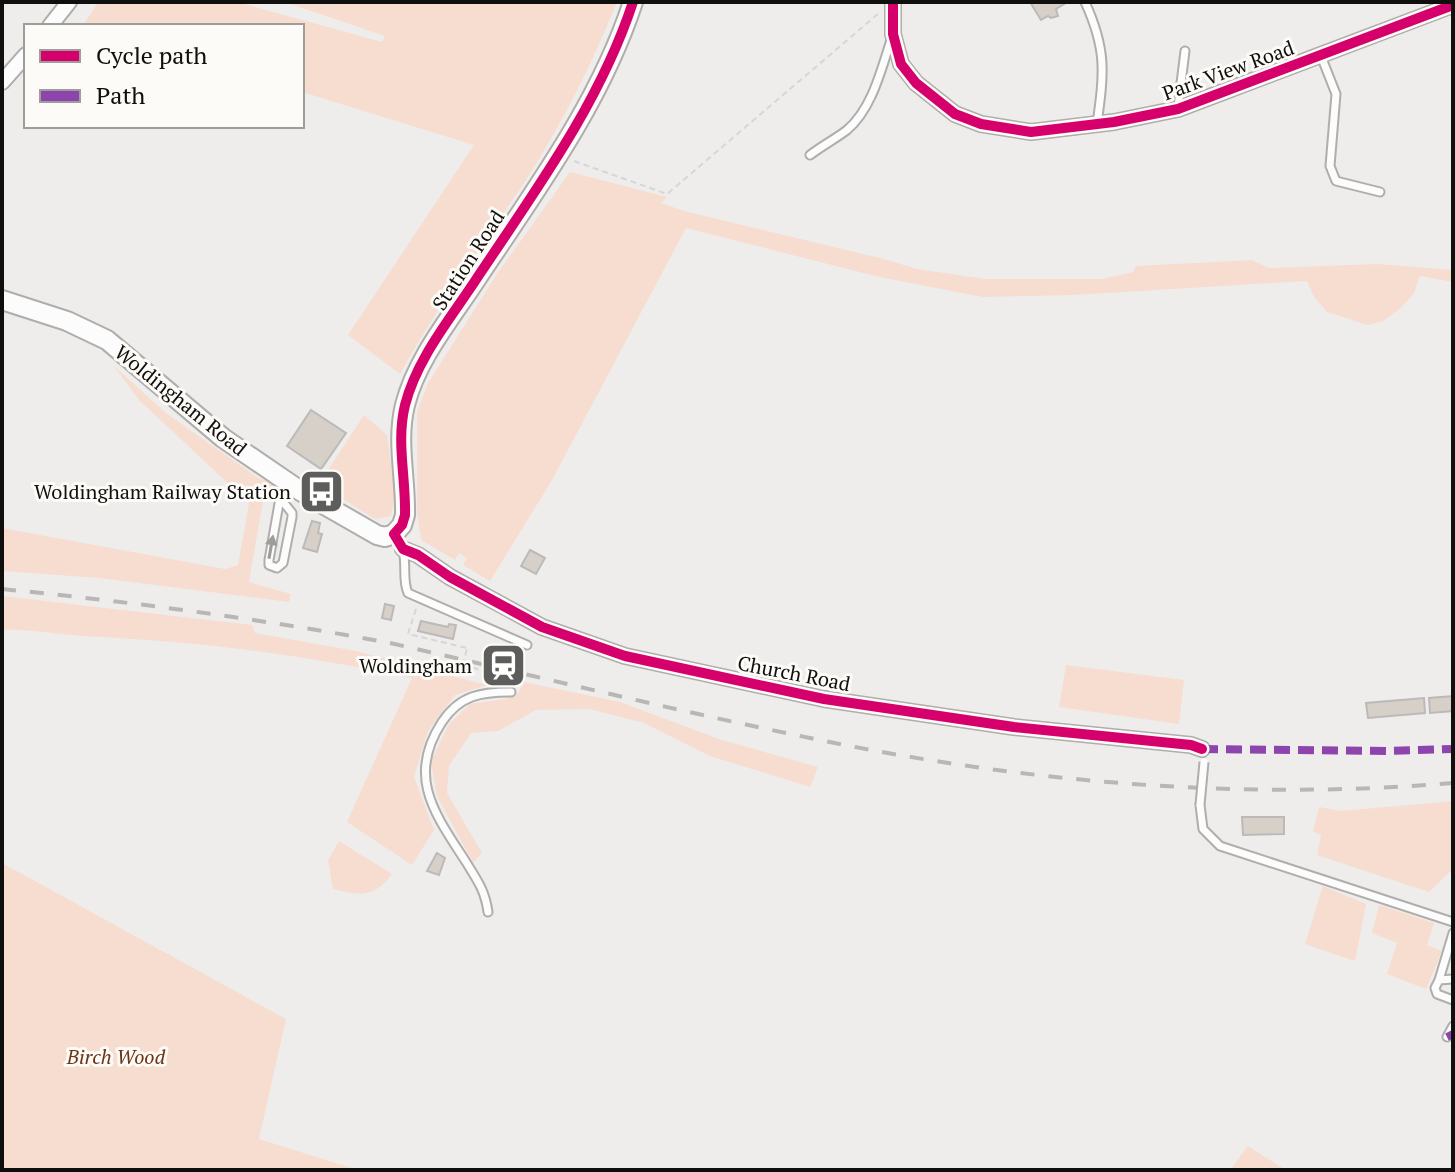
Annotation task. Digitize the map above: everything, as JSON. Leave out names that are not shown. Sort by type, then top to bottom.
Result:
[{"type":"street","points":[[52,24],[69,2]]},
{"type":"street","name":"Station Road","points":[[398,541],[405,515],[399,438],[412,382],[591,98],[633,2]]},
{"type":"street","name":"Park View Road","points":[[893,5],[893,34],[901,64],[916,83],[955,114],[981,124],[1031,132],[1178,109],[1453,5]]},
{"type":"street","points":[[2,82],[24,57]]},
{"type":"street","name":"Woldingham Road","points":[[2,300],[67,321],[107,340],[223,438],[377,535],[398,541]]},
{"type":"street","name":"Church Road","points":[[398,541],[450,577],[542,627],[625,656],[824,699],[1014,727],[1191,745],[1203,755]]},
{"type":"lane","points":[[1085,2],[1100,42],[1104,70],[1097,124]]},
{"type":"lane","points":[[810,155],[859,117],[870,98],[893,34]]},
{"type":"lane","points":[[1178,109],[1185,51]]},
{"type":"lane","points":[[1321,56],[1336,94],[1330,166],[1336,181],[1380,192]]},
{"type":"lane","points":[[280,498],[292,517],[283,563],[277,568],[268,563],[280,498],[284,479]]},
{"type":"lane","points":[[398,541],[407,567],[408,593],[527,645]]},
{"type":"lane","points":[[488,912],[486,894],[449,836],[428,794],[424,780],[425,762],[432,738],[450,712],[486,692],[511,692]]},
{"type":"lane","points":[[1203,755],[1200,805],[1203,829],[1220,846],[1453,922]]},
{"type":"lane","points":[[1452,998],[1437,994],[1435,988],[1453,933]]},
{"type":"lane","points":[[1439,980],[1453,979]]},
{"type":"lane","points":[[1447,1037],[1453,1026]]},
{"type":"path","points":[[557,155],[667,194],[874,15],[893,5]]},
{"type":"path","points":[[420,599],[408,634],[467,648],[463,665],[515,679],[511,692]]},
{"type":"green space","points":[[98,2],[237,2],[382,42],[385,36],[285,2],[617,2],[587,71],[550,140],[400,374],[348,335],[474,145],[304,93],[304,24],[84,24]]},
{"type":"green space","points":[[570,172],[667,197],[661,203],[684,211],[917,269],[986,279],[1102,279],[1133,272],[1136,266],[1252,260],[1269,268],[1377,264],[1453,270],[1453,282],[1420,276],[1414,293],[1401,308],[1383,321],[1368,325],[1327,312],[1314,297],[1307,281],[1074,295],[983,297],[879,277],[686,228],[552,480],[490,581],[463,565],[467,558],[459,553],[455,560],[421,540],[417,511],[417,412],[428,383],[497,274]]},
{"type":"green space","points":[[114,366],[166,413],[258,478],[277,485],[264,495],[249,582],[291,594],[289,602],[99,578],[2,571],[2,528],[225,569],[238,565],[249,503],[139,400]]},
{"type":"green space","points":[[364,415],[387,435],[395,496],[391,516],[375,519],[319,484]]},
{"type":"green space","points":[[2,596],[252,625],[255,633],[356,651],[487,685],[455,695],[428,731],[414,777],[434,830],[412,865],[347,822],[412,678],[248,650],[2,630]]},
{"type":"green space","points":[[1066,665],[1184,680],[1179,724],[1059,707]]},
{"type":"green space","points":[[524,682],[620,702],[722,740],[818,767],[810,787],[710,756],[644,723],[589,709],[536,710],[498,731],[471,733],[449,766],[447,793],[482,853],[473,863],[437,796],[431,761],[449,724],[470,704],[506,699],[519,692]]},
{"type":"green space","points":[[1453,801],[1453,869],[1429,892],[1317,855],[1321,835],[1313,831],[1319,807],[1341,811]]},
{"type":"green space","points":[[339,841],[392,874],[386,882],[366,893],[333,889],[328,860]]},
{"type":"green space","name":"Birch Wood","points":[[2,863],[286,1019],[259,1139],[358,1170],[2,1170]]},
{"type":"green space","points":[[1323,886],[1366,904],[1355,961],[1305,944]]},
{"type":"green space","points":[[1379,905],[1434,923],[1427,945],[1442,951],[1426,989],[1387,974],[1397,943],[1372,933]]},
{"type":"green space","points":[[1248,1146],[1286,1170],[1230,1170]]},
{"type":"building","points":[[1030,2],[1066,3],[1056,9],[1058,16],[1041,20]]},
{"type":"building","points":[[311,410],[346,433],[321,469],[287,446]]},
{"type":"building","points":[[312,521],[320,523],[318,533],[322,534],[317,552],[303,548]]},
{"type":"building","points":[[530,550],[545,558],[536,574],[521,566]]},
{"type":"building","points":[[385,604],[394,606],[391,620],[382,618]]},
{"type":"building","points":[[421,621],[448,627],[449,624],[456,625],[453,639],[418,631]]},
{"type":"building","points":[[1453,696],[1453,711],[1430,713],[1429,698]]},
{"type":"building","points":[[1424,698],[1425,713],[1368,718],[1366,703]]},
{"type":"building","points":[[1242,817],[1284,817],[1284,834],[1243,835]]},
{"type":"building","points":[[437,853],[445,858],[439,875],[427,871]]},
{"type":"railway","points":[[2,589],[197,612],[390,643],[845,745],[996,770],[1072,779],[1224,789],[1301,790],[1453,783]]},
{"type":"marked path","points":[[1202,749],[1453,749]]},
{"type":"marked path","points":[[1447,1037],[1453,1034]]},
{"type":"cycle path","points":[[633,2],[603,76],[584,111],[543,179],[436,339],[410,388],[401,432],[405,515],[402,525],[394,534],[403,549],[542,627],[625,656],[824,699],[1014,727],[1191,745],[1202,749]]},
{"type":"cycle path","points":[[893,2],[893,34],[901,64],[916,83],[955,114],[981,124],[1031,132],[1114,122],[1178,109],[1453,5]]},
{"type":"place","name":"Woldingham Railway Station","points":[[322,491]]},
{"type":"place","name":"Woldingham","points":[[503,665]]}]
